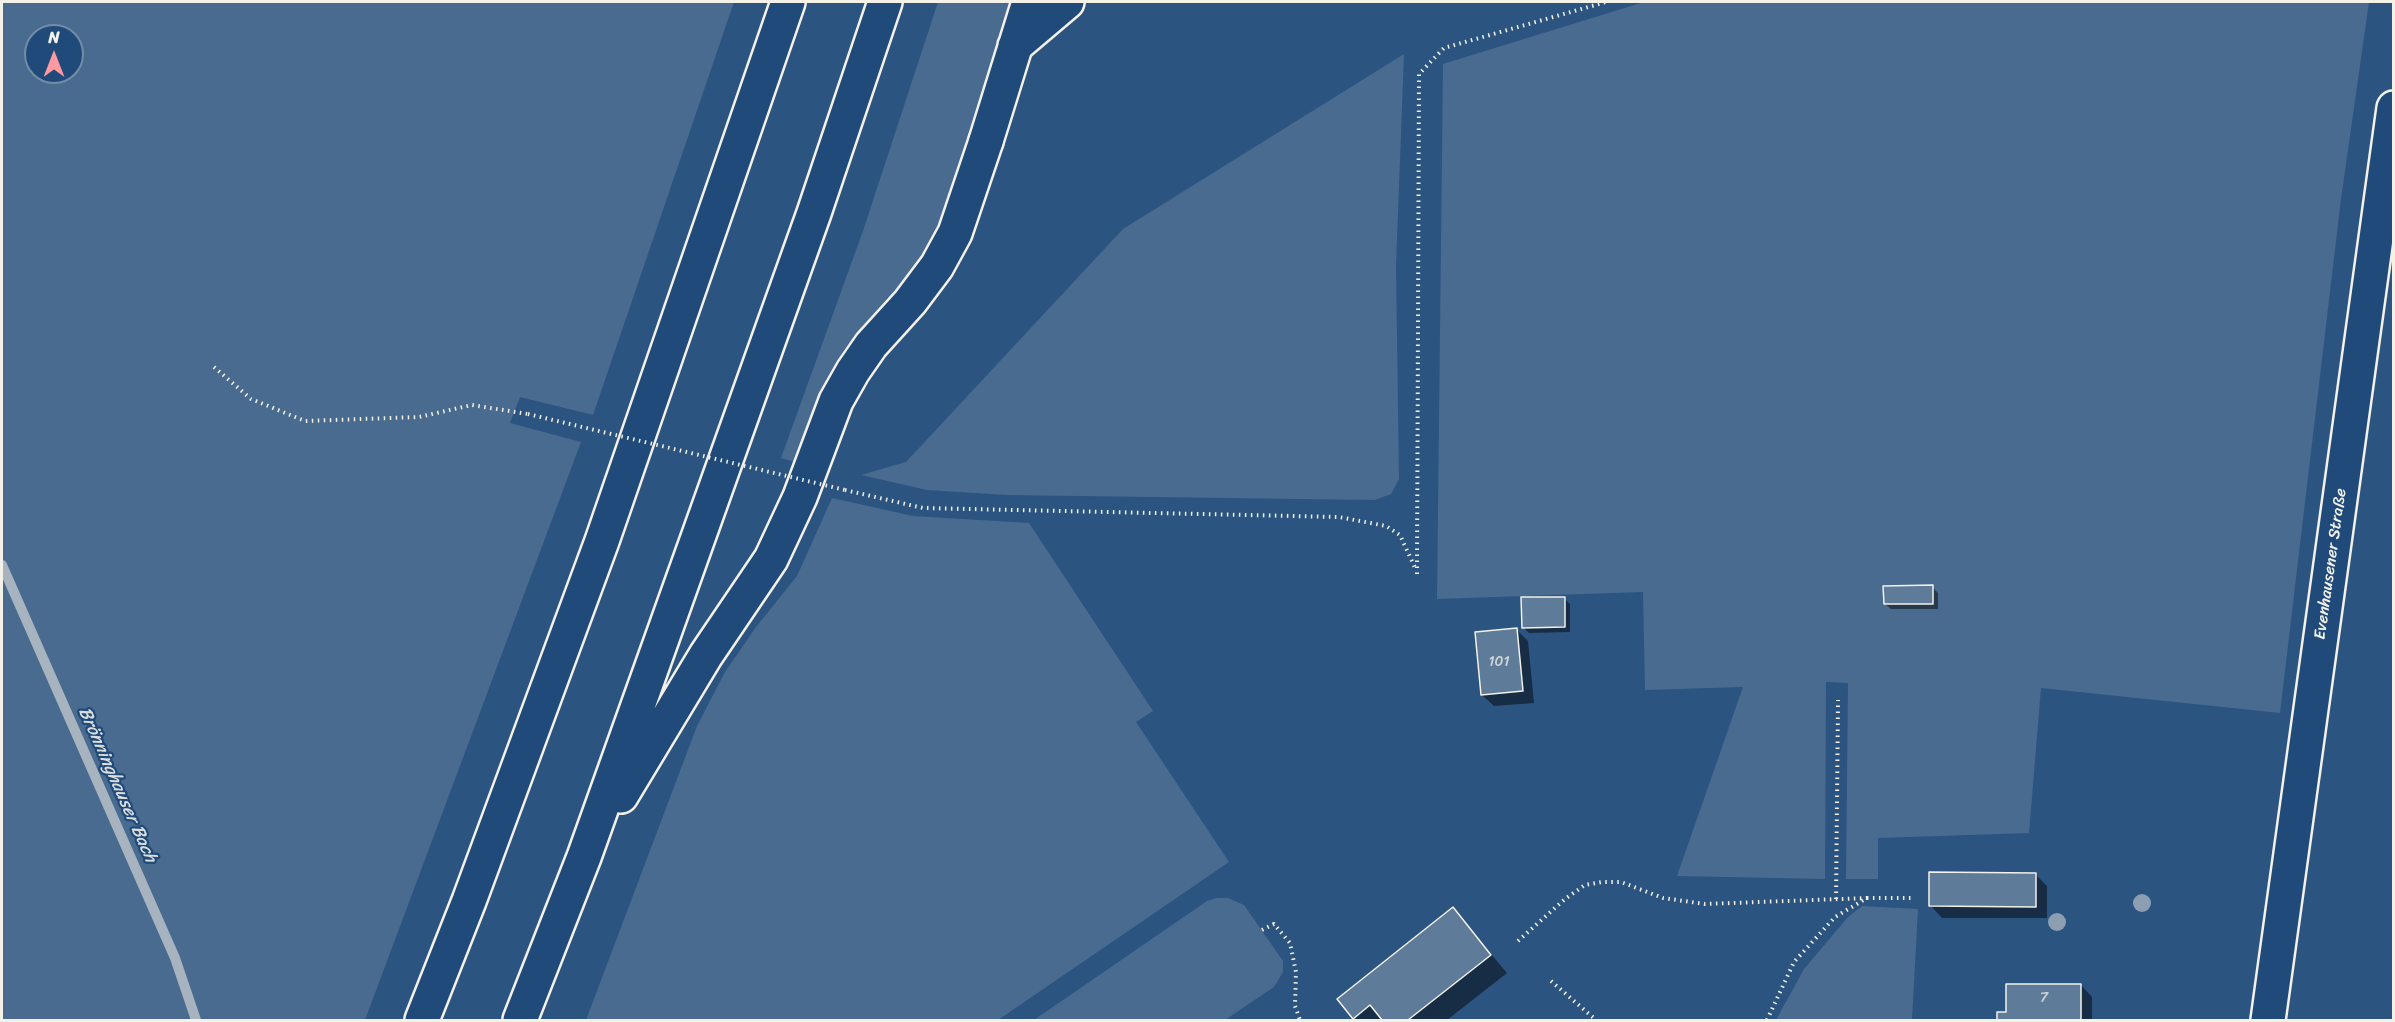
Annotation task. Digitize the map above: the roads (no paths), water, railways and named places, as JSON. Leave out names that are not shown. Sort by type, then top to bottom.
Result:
[{"type":"main road","points":[[422,1020],[602,541],[788,2]]},
{"type":"main road","points":[[520,1020],[584,857],[814,213],[885,2]]},
{"type":"main road","points":[[584,857],[706,655],[771,559],[800,497],[836,401],[871,345],[910,302],[937,266],[955,233],[1029,2]]},
{"type":"main road","points":[[1016,46],[1067,2]]},
{"type":"main road","name":"Evenhausener Straße","points":[[2268,1020],[2394,108]]},
{"type":"waterway","name":"Brönninghauser Bach","points":[[2,565],[175,958],[196,1020]]}]
